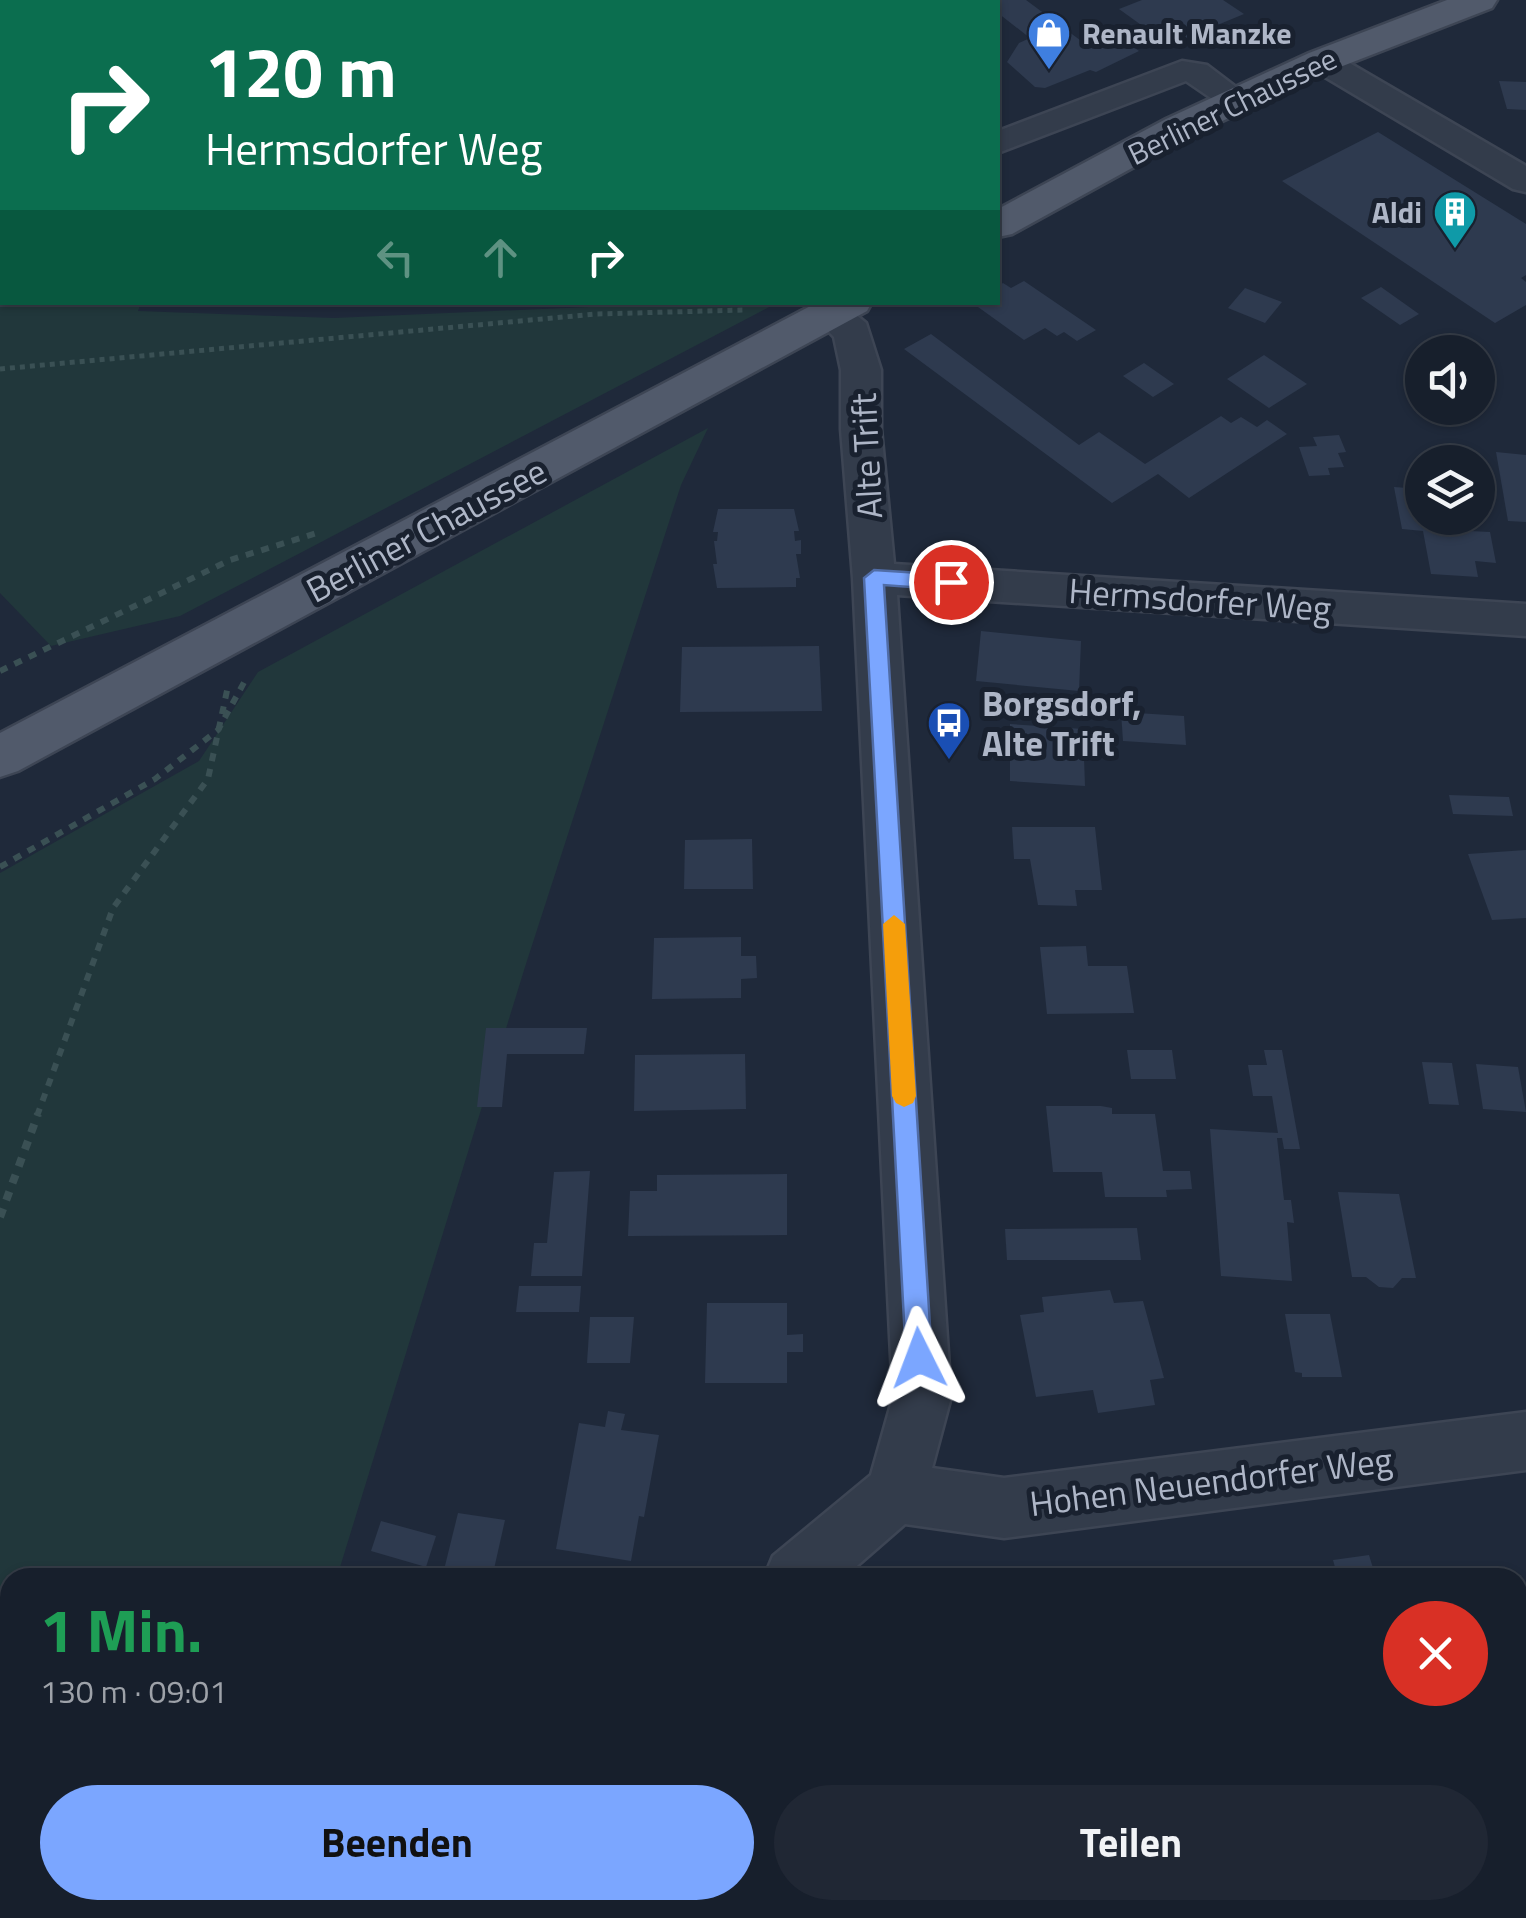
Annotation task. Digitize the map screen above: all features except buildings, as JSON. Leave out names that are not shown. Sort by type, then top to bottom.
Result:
[{"type":"main road","name":"Berliner Chaussee","points":[[1003,214],[1322,60],[1476,1]]},
{"type":"main road","name":"Berliner Chaussee","points":[[0,756],[842,308]]},
{"type":"street","points":[[1322,60],[1526,181]]},
{"type":"street","points":[[1000,142],[1182,72],[1194,72],[1236,100]]},
{"type":"street","name":"Alte Trift","points":[[842,308],[862,370],[860,429],[874,578],[922,1397],[896,1493]]},
{"type":"street","name":"Hermsdorfer Weg","points":[[874,578],[1526,620]]},
{"type":"street","name":"Hohen Neuendorfer Weg","points":[[896,1493],[1004,1508],[1526,1441]]},
{"type":"street","points":[[807,1568],[896,1493]]},
{"type":"path","points":[[0,369],[596,314],[744,306],[752,316]]},
{"type":"path","points":[[0,1217],[113,908],[208,779],[228,686],[211,645]]},
{"type":"green space","points":[[0,305],[140,305],[138,311],[334,318],[633,305],[773,305],[180,616],[51,646],[0,593]]},
{"type":"green space","points":[[708,428],[681,485],[525,967],[340,1568],[0,1568],[0,873],[199,761],[258,672]]},
{"type":"slow traffic","points":[[894,924],[904,1096]]},
{"type":"place","name":"Renault Manzke","points":[[1049,71]]},
{"type":"place","name":"Aldi","points":[[1455,250]]},
{"type":"place","name":"Borgsdorf, Alte Trift","points":[[949,761]]},
{"type":"route","points":[[919,1358],[874,578],[951,582]]}]
